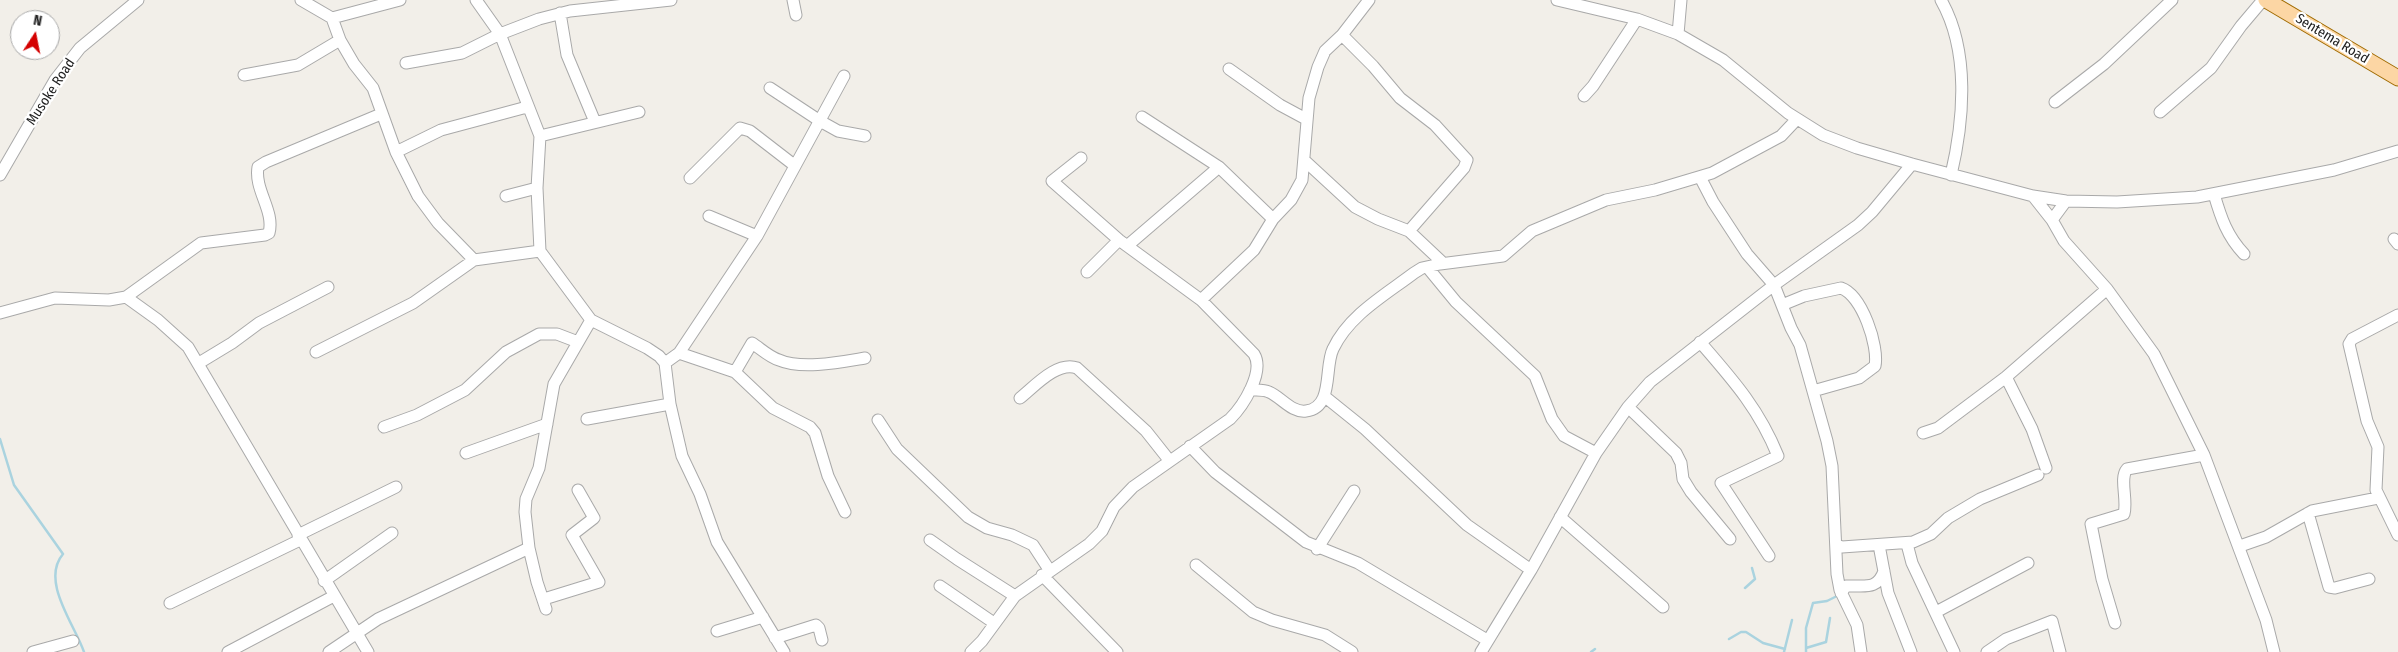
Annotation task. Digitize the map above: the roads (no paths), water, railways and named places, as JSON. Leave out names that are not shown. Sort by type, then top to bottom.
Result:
[{"type":"main road","name":"Sentema Road","points":[[2266,0],[2398,78]]},
{"type":"street","name":"Musoke Road","points":[[0,175],[55,80],[80,48],[138,0]]},
{"type":"street","points":[[301,0],[332,18],[340,40],[354,64],[373,88],[396,152],[418,196],[438,223],[474,260]]},
{"type":"street","points":[[332,18],[400,0]]},
{"type":"street","points":[[476,0],[500,34],[527,107],[540,136],[537,188],[540,250],[591,320],[647,348],[665,362],[670,404],[682,456],[700,494],[717,542],[784,652]]},
{"type":"street","points":[[406,63],[462,53],[500,34],[560,14],[597,7],[671,0]]},
{"type":"street","points":[[793,0],[796,16]]},
{"type":"street","points":[[1201,300],[1254,250],[1273,219],[1298,190],[1304,160],[1309,98],[1318,67],[1325,51],[1342,35],[1369,0]]},
{"type":"street","points":[[1557,0],[1637,19],[1678,34],[1722,60],[1797,119],[1833,139],[1951,176],[2033,196],[2066,200],[2140,202],[2214,194],[2334,170],[2398,150]]},
{"type":"street","points":[[1678,34],[1681,0]]},
{"type":"street","points":[[1941,0],[1957,37],[1961,87],[1956,154],[1951,176]]},
{"type":"street","points":[[2055,102],[2104,64],[2172,0]]},
{"type":"street","points":[[2160,112],[2210,68],[2262,0]]},
{"type":"street","points":[[560,14],[567,55],[595,122]]},
{"type":"street","points":[[1584,96],[1594,86],[1637,19]]},
{"type":"street","points":[[1342,35],[1400,98],[1435,125],[1467,160],[1464,168],[1409,231]]},
{"type":"street","points":[[244,76],[298,65],[340,40]]},
{"type":"street","points":[[1230,69],[1280,104],[1306,119]]},
{"type":"street","points":[[665,362],[679,353],[757,236],[844,76]]},
{"type":"street","points":[[770,88],[820,122],[838,131],[865,136]]},
{"type":"street","points":[[396,152],[441,130],[527,107]]},
{"type":"street","points":[[540,136],[639,112]]},
{"type":"street","points":[[0,313],[55,298],[109,300],[126,297],[201,243],[250,238],[269,233],[270,224],[257,178],[258,167],[381,114]]},
{"type":"street","points":[[1142,117],[1219,167],[1273,219]]},
{"type":"street","points":[[1250,390],[1269,392],[1292,407],[1304,411],[1317,406],[1324,396],[1333,349],[1353,321],[1362,311],[1422,268],[1443,263],[1502,256],[1532,231],[1606,200],[1655,190],[1700,177],[1722,168],[1781,136],[1797,119]]},
{"type":"street","points":[[690,178],[740,128],[750,131],[794,165]]},
{"type":"street","points":[[971,652],[982,641],[1014,596],[1089,544],[1102,531],[1114,507],[1124,497],[1169,460],[1230,419],[1244,404],[1257,368],[1257,358],[1201,300],[1123,243],[1052,181],[1081,158]]},
{"type":"street","points":[[1304,160],[1355,206],[1367,214],[1409,231],[1443,263]]},
{"type":"street","points":[[1481,652],[1531,570],[1596,453],[1628,407],[1650,382],[1774,285],[1858,225],[1872,212],[1912,164]]},
{"type":"street","points":[[1087,272],[1219,167]]},
{"type":"street","points":[[1700,177],[1712,202],[1747,254],[1774,285],[1800,346],[1832,466],[1837,574],[1842,593],[1857,625],[1861,652]]},
{"type":"street","points":[[506,196],[537,188]]},
{"type":"street","points":[[2214,194],[2225,229],[2232,242],[2244,254]]},
{"type":"street","points":[[2033,196],[2052,220],[2064,241],[2107,288],[2154,354],[2204,455],[2240,546],[2266,620],[2274,652]]},
{"type":"street","points":[[2052,220],[2066,200]]},
{"type":"street","points":[[709,216],[757,236]]},
{"type":"street","points":[[316,352],[413,303],[474,260],[540,250]]},
{"type":"street","points":[[1428,268],[1456,302],[1535,376],[1552,419],[1564,436],[1596,453]]},
{"type":"street","points":[[199,363],[228,346],[259,322],[328,287]]},
{"type":"street","points":[[1782,306],[1804,296],[1841,288],[1857,301],[1865,317],[1874,345],[1876,366],[1860,378],[1813,392]]},
{"type":"street","points":[[1923,433],[1938,428],[2006,377],[2107,288]]},
{"type":"street","points":[[126,297],[178,336],[199,363],[324,581],[368,652]]},
{"type":"street","points":[[2398,315],[2352,339],[2349,344],[2367,421],[2378,447],[2376,490],[2378,498],[2398,535]]},
{"type":"street","points":[[578,490],[594,518],[572,535],[599,582],[545,604],[536,582],[525,512],[526,499],[539,468],[554,384],[591,320]]},
{"type":"street","points":[[384,427],[418,415],[465,390],[506,352],[539,334],[557,334],[578,342]]},
{"type":"street","points":[[1700,342],[1746,395],[1768,430],[1778,456],[1721,483],[1769,556]]},
{"type":"street","points":[[736,372],[752,343],[779,361],[827,364],[866,358]]},
{"type":"street","points":[[679,353],[736,372],[773,408],[810,427],[816,433],[828,476],[845,512]]},
{"type":"street","points":[[1020,398],[1056,370],[1064,366],[1077,368],[1146,431],[1169,460]]},
{"type":"street","points":[[1836,545],[1842,547],[1907,544],[1930,534],[1948,518],[1980,499],[2042,472],[2032,429],[2006,377]]},
{"type":"street","points":[[1324,396],[1366,429],[1467,525],[1531,570]]},
{"type":"street","points":[[587,419],[670,404]]},
{"type":"street","points":[[1628,407],[1676,453],[1681,463],[1683,479],[1730,539]]},
{"type":"street","points":[[878,420],[897,449],[968,517],[988,528],[1012,534],[1033,545],[1046,573],[1117,652]]},
{"type":"street","points":[[466,454],[547,424]]},
{"type":"street","points":[[1190,446],[1215,472],[1299,537],[1317,548],[1358,563],[1487,640]]},
{"type":"street","points":[[2115,623],[2102,578],[2091,524],[2124,514],[2126,502],[2123,474],[2127,469],[2204,455]]},
{"type":"street","points":[[170,603],[194,593],[396,487]]},
{"type":"street","points":[[1317,548],[1354,491]]},
{"type":"street","points":[[2240,546],[2266,537],[2308,513],[2378,498]]},
{"type":"street","points":[[2308,513],[2329,587],[2335,588],[2369,579]]},
{"type":"street","points":[[1560,516],[1663,607]]},
{"type":"street","points":[[324,581],[392,533]]},
{"type":"street","points":[[930,540],[1014,596]]},
{"type":"street","points":[[1907,544],[1912,562],[1954,652]]},
{"type":"street","points":[[1879,545],[1891,602],[1911,652]]},
{"type":"street","points":[[329,652],[356,632],[408,604],[530,548]]},
{"type":"street","points":[[1936,612],[2028,564]]},
{"type":"street","points":[[1196,565],[1253,612],[1272,620],[1318,632],[1352,652]]},
{"type":"street","points":[[1842,593],[1846,586],[1876,585],[1880,582],[1884,572]]},
{"type":"street","points":[[940,586],[994,623]]},
{"type":"street","points":[[228,652],[334,596]]},
{"type":"street","points":[[717,631],[762,617]]},
{"type":"street","points":[[1987,652],[2006,639],[2052,621],[2060,652]]},
{"type":"street","points":[[775,638],[816,625],[820,628],[822,640]]},
{"type":"street","points":[[33,652],[73,641]]},
{"type":"waterway","points":[[0,439],[14,485],[63,554],[57,565],[55,577],[57,590],[61,603],[84,652]]},
{"type":"waterway","points":[[1745,588],[1755,579],[1752,568]]},
{"type":"waterway","points":[[1806,652],[1806,628],[1813,603],[1827,601],[1839,595]]},
{"type":"waterway","points":[[1806,648],[1826,642],[1830,618]]},
{"type":"waterway","points":[[1784,652],[1792,620]]},
{"type":"waterway","points":[[1729,639],[1741,632],[1746,632],[1763,643],[1785,649]]},
{"type":"waterway","points":[[1591,652],[1595,649]]}]
